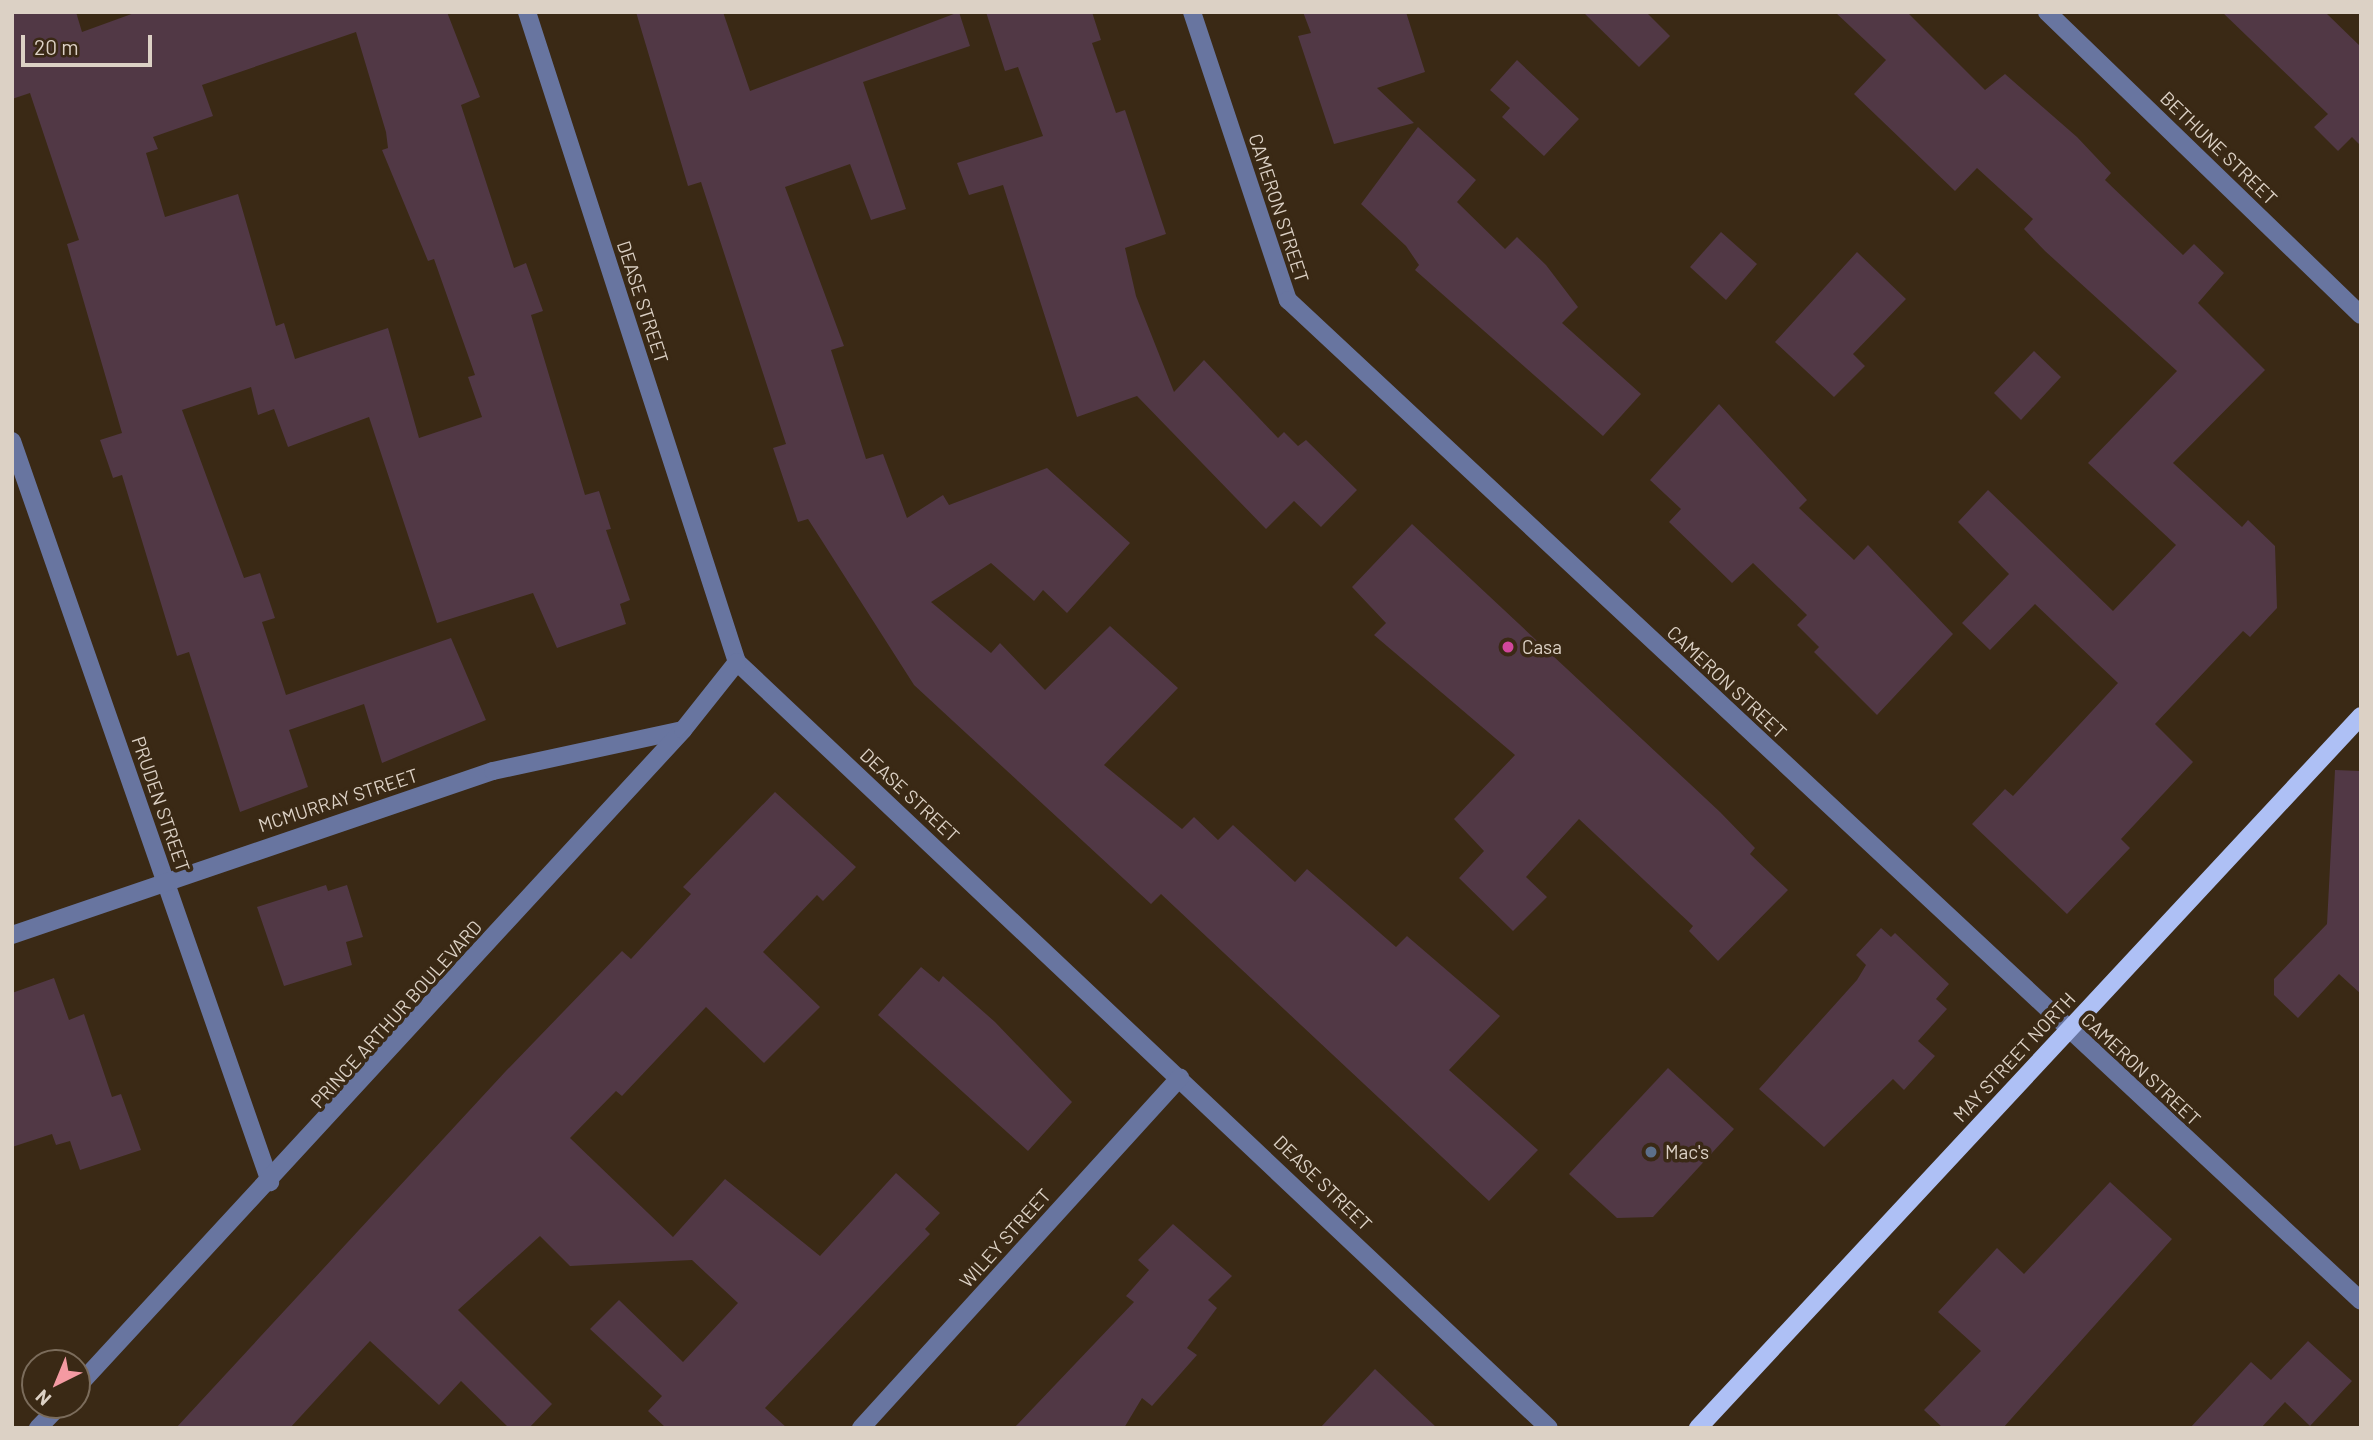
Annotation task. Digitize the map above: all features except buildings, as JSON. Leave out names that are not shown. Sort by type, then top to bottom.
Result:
[{"type":"main road","name":"MAY STREET NORTH","points":[[1698,1428],[2361,716]]},
{"type":"street","name":"DEASE STREET","points":[[527,12],[737,662],[1180,1077],[1549,1428]]},
{"type":"street","name":"CAMERON STREET","points":[[1192,12],[1288,300],[2361,1301]]},
{"type":"street","name":"BETHUNE STREET","points":[[2048,12],[2361,315]]},
{"type":"street","name":"PRUDEN STREET","points":[[12,441],[270,1182]]},
{"type":"street","name":"PRINCE ARTHUR BOULEVARD","points":[[91,1372],[270,1182],[683,730],[737,662]]},
{"type":"street","name":"MCMURRAY STREET","points":[[12,935],[165,878],[493,771],[683,730]]},
{"type":"street","name":"WILEY STREET","points":[[861,1428],[1180,1077]]},
{"type":"place","name":"Casa","points":[[1508,647]]},
{"type":"place","name":"Mac's","points":[[1651,1152]]}]
